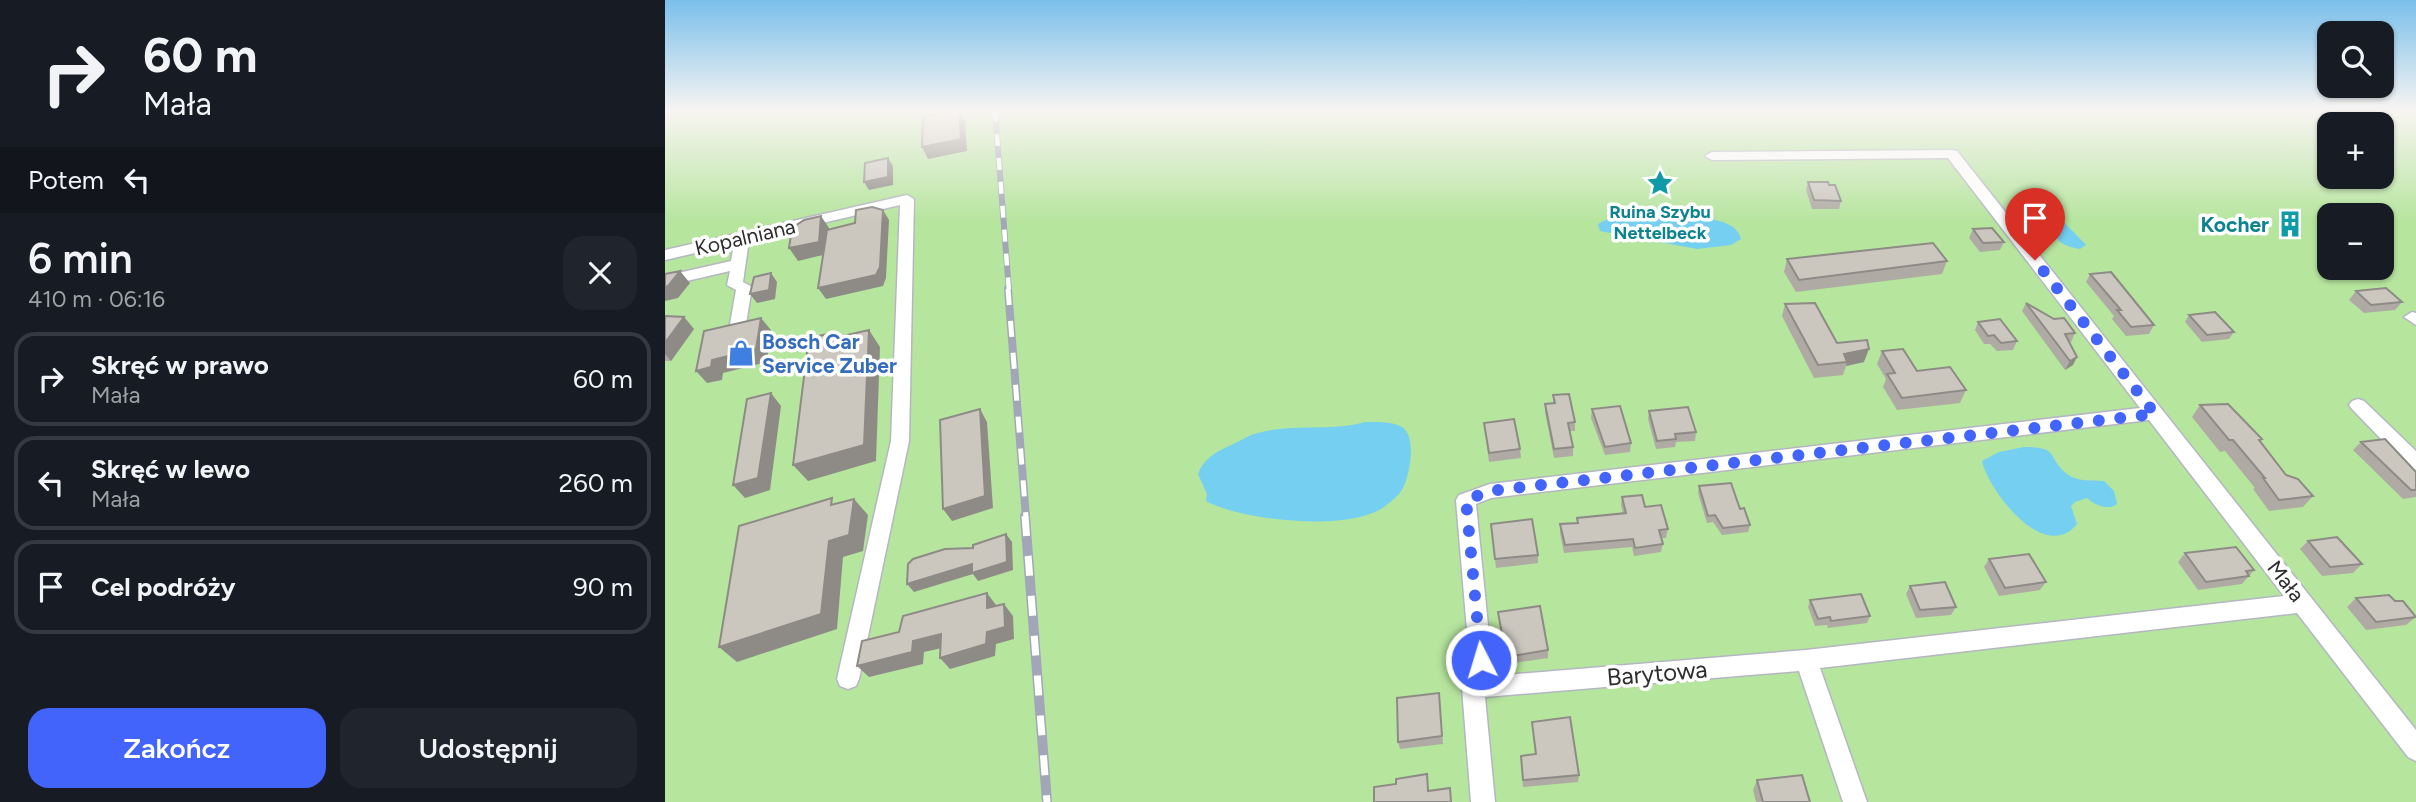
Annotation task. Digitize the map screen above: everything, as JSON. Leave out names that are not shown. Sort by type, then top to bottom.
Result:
[{"type":"street","name":"Mała","points":[[1712,156],[1952,155],[2416,749]]},
{"type":"street","name":"Kopalniana","points":[[665,255],[907,199],[900,441],[848,679]]},
{"type":"street","points":[[737,330],[744,287],[735,285],[742,238]]},
{"type":"street","points":[[665,281],[738,264]]},
{"type":"street","points":[[2358,405],[2416,463]]},
{"type":"street","points":[[1483,802],[1473,688],[1483,687],[1466,500],[1490,491],[2155,414]]},
{"type":"street","name":"Barytowa","points":[[1483,687],[1806,660],[2303,603]]},
{"type":"street","points":[[1806,660],[1856,802]]},
{"type":"green space","points":[[665,147],[2317,147],[2317,189],[2394,189],[2394,147],[2416,147],[2416,802],[665,802]]},
{"type":"water","points":[[1629,213],[1710,219],[1735,229],[1741,239],[1731,245],[1697,249],[1600,231],[1598,224],[1613,216]]},
{"type":"water","points":[[2060,218],[2086,245],[2080,249],[2060,242],[2047,228],[2049,223]]},
{"type":"water","points":[[1384,422],[1402,427],[1407,432],[1411,447],[1406,482],[1400,493],[1384,507],[1368,515],[1347,519],[1296,521],[1245,514],[1206,501],[1207,494],[1198,474],[1207,460],[1224,448],[1251,435],[1271,430],[1339,427]]},
{"type":"water","points":[[2024,447],[2048,451],[2071,477],[2104,481],[2114,491],[2117,504],[2101,506],[2087,498],[2071,506],[2077,524],[2064,534],[2050,535],[2035,530],[2020,519],[1995,490],[1982,461],[1999,452]]},
{"type":"building","points":[[888,158],[888,177],[864,182],[865,163]]},
{"type":"building","points":[[1808,182],[1828,182],[1829,185],[1835,185],[1841,201],[1814,200]]},
{"type":"building","points":[[872,207],[883,210],[880,267],[876,275],[818,288],[827,230],[855,223],[856,210]]},
{"type":"building","points":[[821,216],[819,242],[789,248],[792,228],[804,220]]},
{"type":"building","points":[[1992,228],[2004,242],[1983,243],[1973,229]]},
{"type":"building","points":[[1933,243],[1947,261],[1799,280],[1787,259]]},
{"type":"building","points":[[680,271],[668,286],[665,287],[665,274]]},
{"type":"building","points":[[2111,272],[2154,325],[2131,327],[2117,310],[2121,310],[2090,274]]},
{"type":"building","points":[[771,273],[769,290],[750,294],[754,277]]},
{"type":"building","points":[[2386,288],[2402,302],[2371,305],[2356,291]]},
{"type":"building","points":[[1815,303],[1837,343],[1867,340],[1869,349],[1844,354],[1847,362],[1818,365],[1785,304]]},
{"type":"building","points":[[2026,303],[2054,319],[2064,318],[2075,333],[2065,334],[2077,357],[2070,361]]},
{"type":"building","points":[[2215,312],[2234,332],[2207,335],[2189,315]]},
{"type":"building","points":[[665,316],[684,317],[665,343]]},
{"type":"building","points":[[761,318],[756,349],[712,360],[711,367],[696,371],[704,331]]},
{"type":"building","points":[[2000,319],[2017,341],[2001,343],[1994,335],[1988,336],[1978,322]]},
{"type":"building","points":[[869,330],[864,445],[793,465],[808,345],[819,336],[835,332],[834,338]]},
{"type":"building","points":[[1903,349],[1917,371],[1950,367],[1966,390],[1902,398],[1887,374],[1895,373],[1882,351]]},
{"type":"building","points":[[771,393],[758,478],[733,485],[747,399]]},
{"type":"building","points":[[1569,394],[1575,422],[1568,423],[1573,447],[1554,449],[1545,404],[1555,403],[1553,395]]},
{"type":"building","points":[[2228,404],[2262,439],[2259,440],[2286,475],[2298,479],[2313,496],[2279,500],[2265,478],[2200,405]]},
{"type":"building","points":[[1620,406],[1631,443],[1605,447],[1592,409]]},
{"type":"building","points":[[1688,407],[1696,432],[1675,434],[1676,439],[1657,441],[1649,411]]},
{"type":"building","points":[[980,409],[985,496],[943,509],[940,420]]},
{"type":"building","points":[[1514,419],[1520,449],[1489,453],[1484,423]]},
{"type":"building","points":[[2385,439],[2416,472],[2416,490],[2411,490],[2361,442]]},
{"type":"building","points":[[1731,483],[1740,509],[1744,508],[1750,525],[1723,528],[1715,515],[1708,516],[1699,486]]},
{"type":"building","points":[[1642,495],[1645,507],[1661,505],[1668,529],[1659,530],[1663,544],[1635,548],[1633,539],[1565,545],[1560,524],[1578,523],[1577,518],[1626,513],[1622,497]]},
{"type":"building","points":[[832,498],[831,505],[854,499],[849,535],[829,541],[821,614],[719,647],[739,526]]},
{"type":"building","points":[[1532,519],[1538,555],[1495,559],[1491,524]]},
{"type":"building","points":[[1006,534],[1007,562],[972,573],[972,564],[907,584],[908,564],[913,559],[945,549],[973,548],[973,545]]},
{"type":"building","points":[[2337,537],[2362,564],[2330,567],[2308,541]]},
{"type":"building","points":[[2236,547],[2254,570],[2246,571],[2249,576],[2206,582],[2185,553]]},
{"type":"building","points":[[2029,554],[2046,582],[2005,588],[1989,559]]},
{"type":"building","points":[[1945,582],[1956,607],[1920,610],[1910,586]]},
{"type":"building","points":[[987,593],[987,608],[1004,604],[1005,627],[987,632],[986,644],[940,658],[941,634],[913,641],[912,652],[857,666],[862,641],[899,632],[903,616]]},
{"type":"building","points":[[1861,594],[1870,616],[1831,621],[1830,617],[1818,619],[1810,600]]},
{"type":"building","points":[[2389,595],[2395,601],[2403,601],[2416,617],[2376,622],[2356,598]]},
{"type":"building","points":[[1540,606],[1548,650],[1506,657],[1498,612]]},
{"type":"building","points":[[1439,693],[1442,736],[1398,742],[1397,698]]},
{"type":"building","points":[[1570,717],[1579,775],[1523,780],[1521,756],[1536,754],[1532,722]]},
{"type":"building","points":[[1427,774],[1428,791],[1450,788],[1451,802],[1374,802],[1374,787],[1396,784],[1396,779]]},
{"type":"building","points":[[1802,775],[1810,802],[1763,802],[1757,780]]},
{"type":"railway","points":[[998,147],[1009,291]]},
{"type":"railway","points":[[1008,289],[1026,518]]},
{"type":"railway","points":[[1025,516],[1047,802]]},
{"type":"place","name":"Ruina Szybu Nettelbeck","points":[[1660,183]]},
{"type":"place","name":"Kocher","points":[[2290,224]]},
{"type":"place","name":"Bosch Car Service Zuber","points":[[741,353]]},
{"type":"route","points":[[1481,660],[1466,500],[1490,491],[2155,414],[2035,260]]}]
